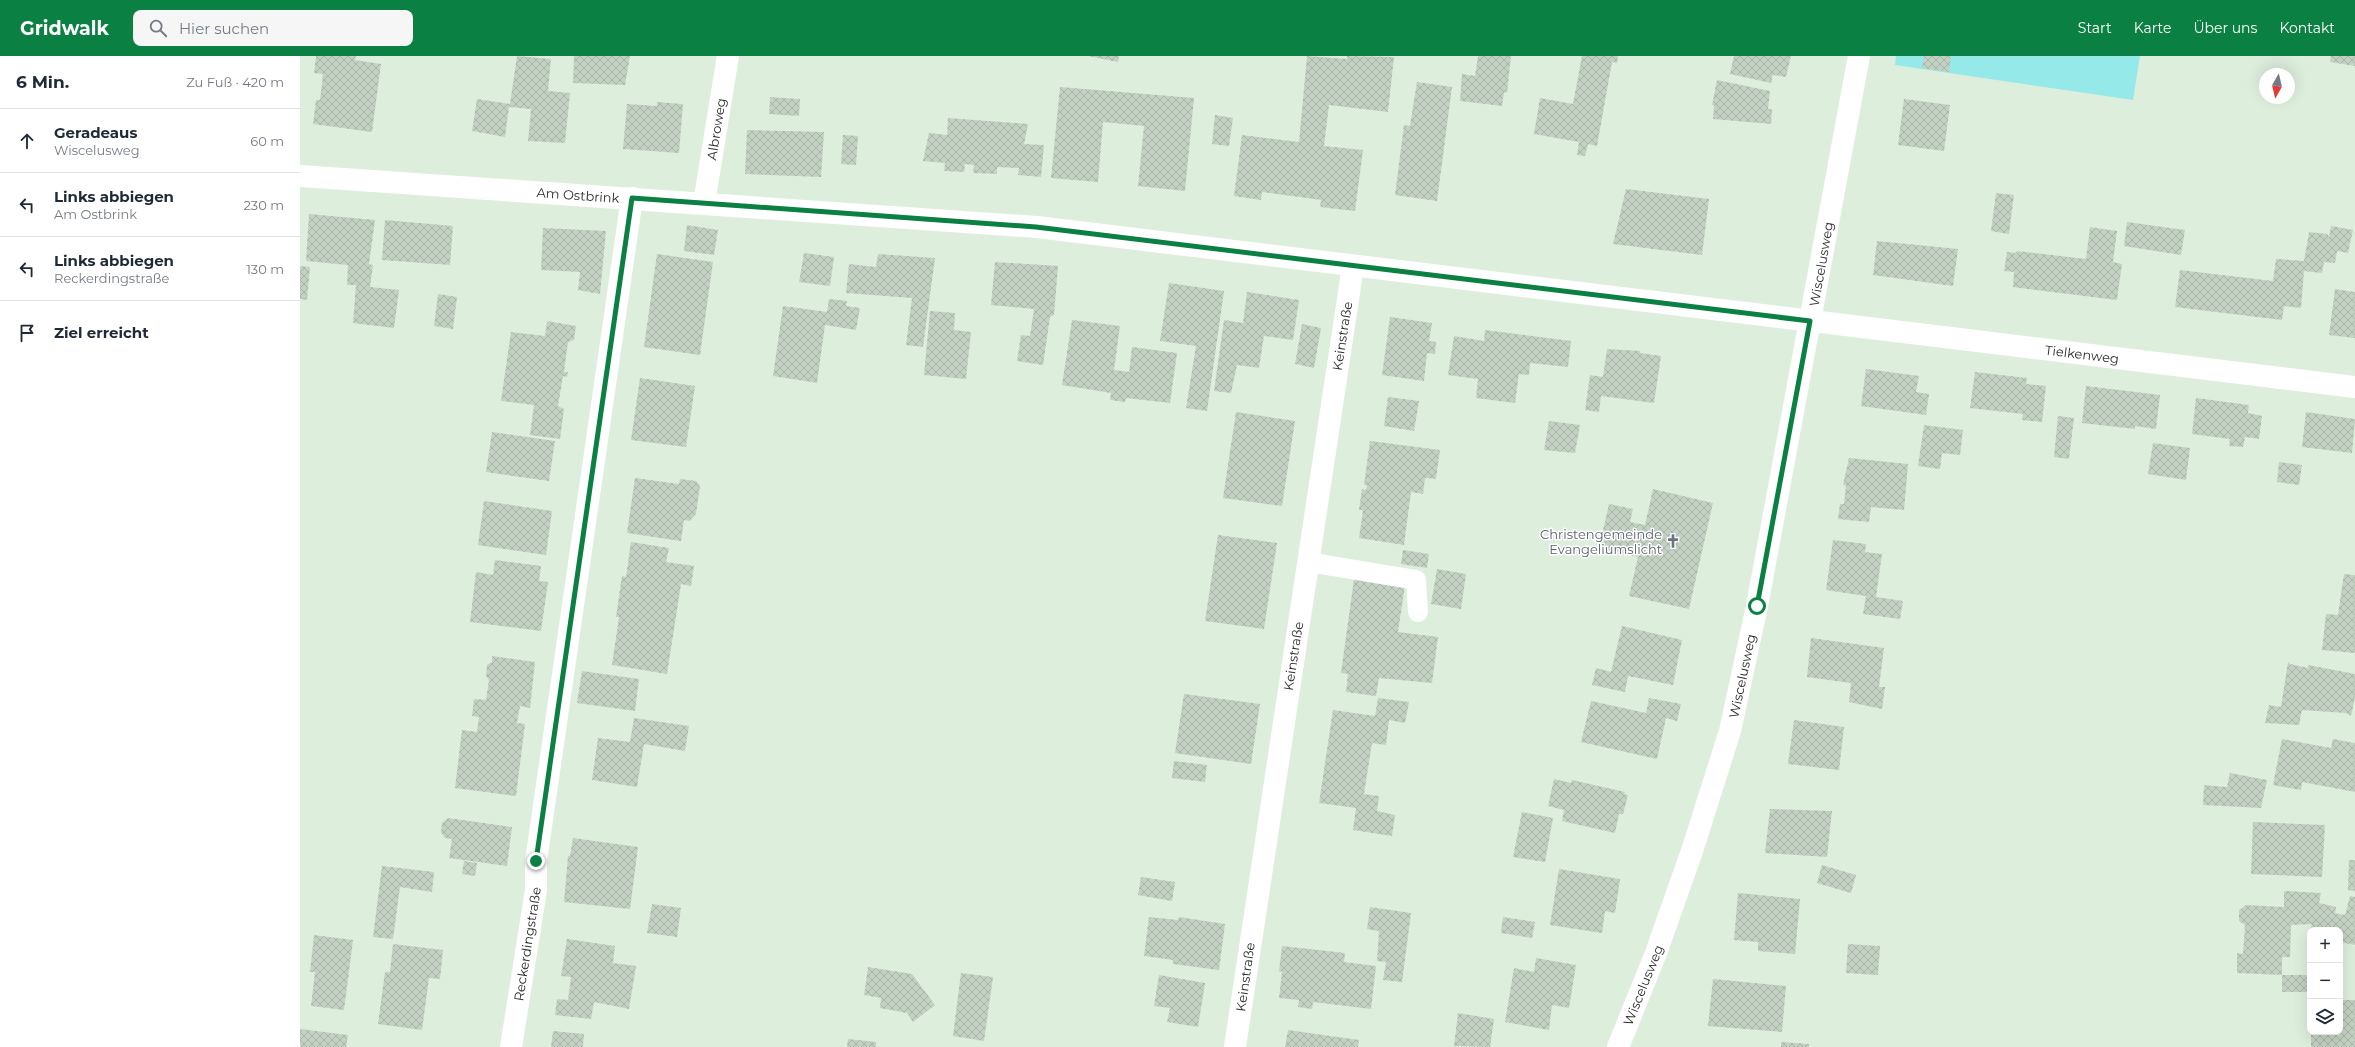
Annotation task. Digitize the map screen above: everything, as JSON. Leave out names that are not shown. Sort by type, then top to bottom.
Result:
[{"type":"street","name":"Albroweg","points":[[704,203],[728,56]]},
{"type":"street","name":"Wiscelusweg","points":[[1618,1047],[1659,946],[1693,848],[1730,731],[1757,606],[1859,56]]},
{"type":"street","name":"Am Ostbrink","points":[[300,176],[1036,227],[1810,321]]},
{"type":"street","name":"Reckerdingstraße","points":[[511,1047],[536,890],[536,861],[632,198]]},
{"type":"street","name":"Keinstraße","points":[[1235,1047],[1353,266]]},
{"type":"street","name":"Tielkenweg","points":[[1810,321],[2355,386]]},
{"type":"lane","points":[[1308,562],[1416,580],[1418,612]]},
{"type":"shaded area","points":[[1896,56],[2140,56],[2133,100],[1895,65]]},
{"type":"building","points":[[316,56],[356,56],[355,60],[381,64],[372,132],[313,124],[316,100],[320,100],[323,74],[314,73]]},
{"type":"building","points":[[517,56],[551,59],[548,91],[570,93],[565,143],[528,141],[531,109],[509,107],[505,137],[472,131],[477,99],[510,104]]},
{"type":"building","points":[[574,56],[630,56],[625,85],[573,83]]},
{"type":"building","points":[[1088,56],[1119,56],[1118,62]]},
{"type":"building","points":[[1307,56],[1347,59],[1347,56],[1394,57],[1388,112],[1329,105],[1324,146],[1363,150],[1355,211],[1320,207],[1321,200],[1262,192],[1261,200],[1234,196],[1242,135],[1299,142]]},
{"type":"building","points":[[1478,56],[1511,56],[1507,93],[1504,92],[1502,106],[1460,101],[1462,74],[1475,76]]},
{"type":"building","points":[[1582,56],[1618,56],[1617,63],[1612,62],[1597,146],[1588,144],[1585,156],[1577,155],[1579,142],[1534,134],[1540,98],[1573,104]]},
{"type":"building","points":[[1734,56],[1791,56],[1786,77],[1773,75],[1771,83],[1730,74]]},
{"type":"building","points":[[1924,56],[1951,56],[1949,72],[1922,68]]},
{"type":"building","points":[[2331,56],[2355,56],[2355,66],[2330,62]]},
{"type":"building","points":[[1717,80],[1770,91],[1768,109],[1772,109],[1771,124],[1713,119],[1714,105],[1712,105]]},
{"type":"building","points":[[1417,82],[1452,87],[1437,201],[1395,195],[1404,125],[1410,126]]},
{"type":"building","points":[[1060,87],[1194,98],[1185,191],[1138,186],[1144,126],[1124,124],[1103,122],[1098,182],[1051,178]]},
{"type":"building","points":[[770,97],[800,99],[799,116],[769,114]]},
{"type":"building","points":[[1904,99],[1950,105],[1944,151],[1898,145]]},
{"type":"building","points":[[657,102],[683,104],[679,153],[623,149],[627,104],[657,106]]},
{"type":"building","points":[[1215,115],[1233,118],[1229,146],[1212,144]]},
{"type":"building","points":[[948,118],[1028,124],[1024,144],[1044,145],[1041,177],[1018,175],[1019,168],[997,167],[997,174],[973,173],[974,165],[965,164],[964,172],[944,171],[945,163],[923,161],[929,133],[947,135]]},
{"type":"building","points":[[747,130],[824,132],[821,177],[745,174]]},
{"type":"building","points":[[843,135],[858,136],[856,165],[841,164]]},
{"type":"building","points":[[1626,189],[1709,199],[1702,255],[1613,244]]},
{"type":"building","points":[[1996,193],[2014,195],[2009,234],[1991,231]]},
{"type":"building","points":[[309,214],[375,220],[369,264],[373,265],[370,287],[399,290],[394,328],[353,323],[356,285],[347,285],[348,265],[306,261]]},
{"type":"building","points":[[385,220],[453,226],[450,265],[382,260]]},
{"type":"building","points":[[2127,222],[2185,230],[2181,255],[2124,246]]},
{"type":"building","points":[[687,225],[718,230],[714,255],[684,251]]},
{"type":"building","points":[[2331,226],[2353,230],[2348,253],[2337,251],[2335,263],[2324,262],[2322,273],[2304,271],[2301,308],[2284,306],[2282,320],[2175,307],[2180,270],[2273,281],[2276,259],[2304,261],[2309,232],[2327,234],[2329,237]]},
{"type":"building","points":[[2090,227],[2117,231],[2113,262],[2122,264],[2117,300],[2013,287],[2014,272],[2004,271],[2007,252],[2016,253],[2017,251],[2086,259]]},
{"type":"building","points":[[543,228],[606,231],[600,294],[578,290],[580,272],[541,270]]},
{"type":"building","points":[[1877,241],[1958,249],[1953,286],[1873,275]]},
{"type":"building","points":[[804,253],[834,257],[830,286],[799,282]]},
{"type":"building","points":[[657,254],[713,262],[700,355],[644,347]]},
{"type":"building","points":[[878,254],[935,258],[923,347],[906,345],[912,298],[846,293],[849,264],[876,267]]},
{"type":"building","points":[[995,262],[1058,266],[1054,315],[1050,317],[1043,365],[1017,361],[1021,335],[1030,336],[1034,309],[991,305]]},
{"type":"building","points":[[300,266],[310,267],[307,300],[300,299]]},
{"type":"building","points":[[1169,283],[1224,291],[1207,411],[1186,408],[1196,346],[1160,341]]},
{"type":"building","points":[[2335,289],[2355,292],[2355,338],[2329,335]]},
{"type":"building","points":[[1247,292],[1299,300],[1293,340],[1264,336],[1259,368],[1237,365],[1231,393],[1214,391],[1224,320],[1243,323]]},
{"type":"building","points":[[438,294],[457,297],[453,329],[434,326]]},
{"type":"building","points":[[829,299],[847,301],[846,306],[860,308],[856,330],[825,325],[817,383],[773,376],[783,306],[827,312]]},
{"type":"building","points":[[930,311],[955,313],[954,330],[971,332],[966,379],[924,375]]},
{"type":"building","points":[[1390,317],[1432,323],[1429,341],[1436,342],[1435,354],[1427,353],[1424,381],[1382,375]]},
{"type":"building","points":[[1072,320],[1120,326],[1114,370],[1129,372],[1132,347],[1177,353],[1170,403],[1126,398],[1125,402],[1110,400],[1111,393],[1062,385]]},
{"type":"building","points":[[547,321],[576,326],[574,340],[568,342],[564,372],[568,372],[567,377],[563,376],[558,406],[564,409],[560,439],[530,435],[534,405],[501,401],[511,332],[545,336]]},
{"type":"building","points":[[1302,324],[1321,328],[1314,368],[1295,364]]},
{"type":"building","points":[[1485,330],[1571,341],[1568,367],[1530,363],[1529,375],[1519,374],[1515,403],[1476,398],[1478,379],[1448,375],[1454,336],[1484,341]]},
{"type":"building","points":[[1607,349],[1640,351],[1640,353],[1661,356],[1654,403],[1601,396],[1599,412],[1585,410],[1590,375],[1603,377]]},
{"type":"building","points":[[1866,369],[1919,376],[1916,392],[1929,394],[1926,415],[1861,406]]},
{"type":"building","points":[[1975,372],[2027,378],[2026,384],[2046,386],[2042,422],[2022,420],[2023,414],[1970,408]]},
{"type":"building","points":[[640,378],[695,386],[686,447],[631,440]]},
{"type":"building","points":[[2086,386],[2160,395],[2156,429],[2135,426],[2135,429],[2082,423]]},
{"type":"building","points":[[1388,397],[1419,401],[1414,431],[1384,426]]},
{"type":"building","points":[[2196,398],[2249,405],[2248,413],[2262,416],[2259,439],[2245,437],[2243,447],[2229,446],[2230,439],[2192,434]]},
{"type":"building","points":[[1236,412],[1295,421],[1282,506],[1223,498]]},
{"type":"building","points":[[2306,412],[2355,419],[2352,453],[2302,447]]},
{"type":"building","points":[[2058,416],[2074,418],[2069,459],[2054,457]]},
{"type":"building","points":[[1549,421],[1580,425],[1575,453],[1544,450]]},
{"type":"building","points":[[1924,425],[1963,430],[1960,455],[1942,453],[1940,469],[1918,466]]},
{"type":"building","points":[[492,432],[555,441],[549,481],[486,472]]},
{"type":"building","points":[[1370,441],[1440,450],[1436,479],[1425,478],[1423,494],[1411,492],[1404,545],[1359,538],[1363,510],[1359,510],[1362,489],[1366,490],[1367,485],[1364,485]]},
{"type":"building","points":[[2153,443],[2190,448],[2186,480],[2148,474]]},
{"type":"building","points":[[1849,458],[1908,464],[1904,510],[1871,507],[1869,522],[1838,519],[1840,504],[1844,504],[1846,485],[1843,485]]},
{"type":"building","points":[[2279,462],[2302,465],[2299,485],[2277,482]]},
{"type":"building","points":[[635,478],[679,484],[680,479],[696,481],[700,486],[696,514],[690,521],[684,520],[681,541],[627,533]]},
{"type":"building","name":"Christengemeinde Evangeliumslicht","points":[[1653,489],[1713,503],[1689,609],[1629,596],[1638,557],[1599,548],[1609,504],[1633,509],[1630,522],[1645,525]]},
{"type":"building","points":[[484,501],[552,511],[546,555],[478,545]]},
{"type":"building","points":[[1218,535],[1277,543],[1264,629],[1205,621]]},
{"type":"building","points":[[1833,540],[1866,544],[1865,552],[1882,554],[1876,597],[1903,601],[1900,619],[1863,614],[1866,596],[1826,590]]},
{"type":"building","points":[[631,542],[669,548],[666,562],[694,566],[691,586],[681,584],[667,674],[612,665],[619,617],[616,617],[622,576],[626,577]]},
{"type":"building","points":[[1403,550],[1429,554],[1427,568],[1401,564]]},
{"type":"building","points":[[495,560],[541,566],[539,581],[548,582],[541,631],[470,622],[476,572],[493,575]]},
{"type":"building","points":[[1437,569],[1466,574],[1461,609],[1431,604]]},
{"type":"building","points":[[2344,574],[2355,575],[2355,653],[2322,650],[2326,614],[2338,615]]},
{"type":"building","points":[[1354,579],[1405,585],[1398,632],[1438,637],[1432,683],[1379,678],[1376,696],[1346,692],[1348,674],[1341,673]]},
{"type":"building","points":[[1622,626],[1682,640],[1673,685],[1628,676],[1625,692],[1592,685],[1596,668],[1611,672]]},
{"type":"building","points":[[1811,638],[1884,648],[1879,687],[1885,687],[1882,709],[1849,702],[1851,683],[1807,677]]},
{"type":"building","points":[[492,656],[535,662],[530,708],[520,706],[517,723],[525,724],[516,796],[455,788],[462,730],[477,732],[479,717],[472,716],[474,699],[486,700],[489,680],[486,676],[487,665],[492,662]]},
{"type":"building","points":[[2288,662],[2290,664],[2308,668],[2308,665],[2355,674],[2355,697],[2351,716],[2346,713],[2302,710],[2299,725],[2265,723],[2269,705],[2281,707]]},
{"type":"building","points":[[582,671],[639,679],[635,711],[577,703]]},
{"type":"building","points":[[1184,694],[1260,704],[1251,764],[1175,753]]},
{"type":"building","points":[[1378,698],[1409,702],[1405,723],[1389,720],[1386,745],[1372,743],[1364,794],[1379,796],[1377,811],[1395,815],[1392,836],[1353,830],[1356,808],[1319,803],[1333,710],[1375,716]]},
{"type":"building","points":[[1649,698],[1681,704],[1677,721],[1666,718],[1657,759],[1581,742],[1591,701],[1646,713]]},
{"type":"building","points":[[634,718],[689,726],[685,751],[644,744],[637,787],[592,780],[598,738],[630,742]]},
{"type":"building","points":[[1794,720],[1844,727],[1839,770],[1788,764]]},
{"type":"building","points":[[2282,739],[2331,748],[2333,739],[2355,743],[2355,792],[2302,782],[2301,790],[2273,785]]},
{"type":"building","points":[[1174,761],[1207,765],[1205,782],[1172,778]]},
{"type":"building","points":[[2230,773],[2267,780],[2261,808],[2203,805],[2204,785],[2227,787]]},
{"type":"building","points":[[1554,779],[1571,783],[1572,780],[1625,792],[1624,794],[1628,795],[1623,814],[1619,814],[1615,833],[1562,821],[1564,810],[1548,806]]},
{"type":"building","points":[[1770,809],[1832,811],[1827,857],[1765,853]]},
{"type":"building","points":[[1522,812],[1553,818],[1545,862],[1513,857]]},
{"type":"building","points":[[448,818],[512,827],[507,866],[449,858],[452,839],[445,838],[441,832],[442,823]]},
{"type":"building","points":[[2253,822],[2325,825],[2322,877],[2251,874]]},
{"type":"building","points":[[573,838],[638,847],[630,909],[564,902],[568,856],[570,856]]},
{"type":"building","points":[[2349,860],[2355,860],[2355,891],[2348,890]]},
{"type":"building","points":[[464,861],[477,863],[475,876],[462,874]]},
{"type":"building","points":[[1822,865],[1856,875],[1851,893],[1817,883]]},
{"type":"building","points":[[382,866],[434,872],[432,892],[400,887],[393,939],[373,937]]},
{"type":"building","points":[[1559,869],[1620,879],[1615,913],[1605,911],[1602,933],[1550,925]]},
{"type":"building","points":[[1141,877],[1175,882],[1172,901],[1138,895]]},
{"type":"building","points":[[2284,891],[2321,893],[2319,903],[2336,907],[2335,913],[2345,915],[2350,896],[2355,897],[2355,945],[2343,943],[2343,927],[2311,927],[2312,924],[2291,925],[2290,957],[2282,957],[2282,975],[2237,973],[2237,953],[2243,954],[2245,925],[2239,921],[2239,910],[2246,905],[2284,907]]},
{"type":"building","points":[[1738,893],[1800,899],[1795,954],[1758,951],[1758,942],[1734,940]]},
{"type":"building","points":[[652,904],[681,908],[677,937],[647,933]]},
{"type":"building","points":[[1370,907],[1411,913],[1402,982],[1383,980],[1386,962],[1377,961],[1379,931],[1367,929]]},
{"type":"building","points":[[1149,917],[1178,920],[1179,917],[1225,924],[1219,970],[1173,964],[1173,960],[1144,956]]},
{"type":"building","points":[[1503,917],[1535,922],[1532,938],[1501,933]]},
{"type":"building","points":[[314,935],[353,940],[344,1010],[311,1006],[315,972],[310,972]]},
{"type":"building","points":[[567,939],[615,946],[613,963],[636,966],[629,1009],[594,1002],[591,1019],[555,1015],[557,999],[568,1000],[571,977],[561,976]]},
{"type":"building","points":[[393,944],[443,950],[440,979],[429,978],[422,1030],[378,1024],[385,972],[390,972]]},
{"type":"building","points":[[1848,944],[1880,946],[1878,975],[1846,973]]},
{"type":"building","points":[[1282,946],[1345,953],[1344,962],[1376,966],[1371,1009],[1313,1002],[1312,1009],[1298,1007],[1299,1000],[1279,998],[1282,972],[1279,971]]},
{"type":"building","points":[[1536,958],[1576,965],[1569,1008],[1552,1005],[1549,1030],[1505,1022],[1514,968],[1534,972]]},
{"type":"building","points":[[868,967],[912,974],[935,1005],[913,1022],[907,1013],[880,1008],[881,998],[864,995]]},
{"type":"building","points":[[961,973],[993,977],[984,1041],[953,1036]]},
{"type":"building","points":[[1159,975],[1205,983],[1198,1027],[1167,1022],[1170,1008],[1154,1006]]},
{"type":"building","points":[[2282,975],[2307,975],[2307,992],[2282,992]]},
{"type":"building","points":[[1713,979],[1786,986],[1782,1032],[1708,1026]]},
{"type":"building","points":[[2343,1000],[2355,1000],[2355,1047],[2311,1047],[2311,1035],[2343,1035]]},
{"type":"building","points":[[1458,1013],[1494,1019],[1490,1047],[1454,1046]]},
{"type":"building","points":[[300,1029],[348,1035],[346,1047],[300,1047]]},
{"type":"building","points":[[1288,1030],[1359,1040],[1358,1047],[1285,1047]]},
{"type":"building","points":[[553,1031],[584,1034],[583,1047],[551,1047]]},
{"type":"building","points":[[848,1039],[876,1042],[876,1047],[847,1047]]},
{"type":"building","points":[[1781,1042],[1809,1044],[1809,1047],[1781,1047]]},
{"type":"place","name":"Christengemeinde Evangeliumslicht","points":[[1673,541]]},
{"type":"route","points":[[536,861],[632,198],[1036,227],[1810,321],[1757,606]]}]
